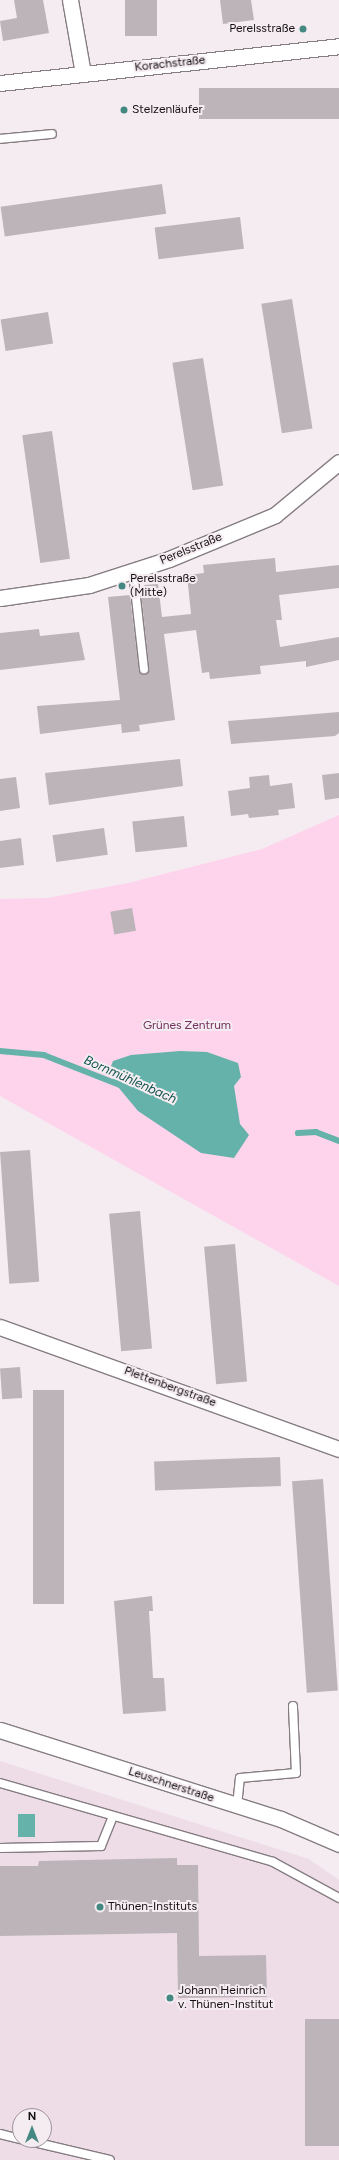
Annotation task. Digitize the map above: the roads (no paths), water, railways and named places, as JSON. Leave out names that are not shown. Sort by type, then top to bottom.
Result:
[{"type":"street","points":[[70,0],[83,74]]},
{"type":"street","name":"Korachstraße","points":[[0,82],[339,46]]},
{"type":"street","name":"Perelsstraße","points":[[0,598],[89,585],[133,571],[275,515],[339,462]]},
{"type":"street","name":"Plettenbergstraße","points":[[0,1327],[339,1449]]},
{"type":"street","name":"Leuschnerstraße","points":[[0,1730],[316,1832],[339,1844]]},
{"type":"lane","points":[[0,139],[52,134]]},
{"type":"lane","points":[[133,571],[144,669]]},
{"type":"lane","points":[[237,1806],[240,1778],[296,1773],[293,1706]]},
{"type":"lane","points":[[0,1784],[273,1862],[339,1898]]},
{"type":"lane","points":[[0,1848],[101,1846],[113,1816]]},
{"type":"lane","points":[[0,2134],[12,2137]]},
{"type":"lane","points":[[52,2147],[110,2160]]},
{"type":"water","points":[[180,1051],[207,1052],[238,1063],[241,1077],[234,1086],[240,1124],[249,1135],[234,1158],[201,1153],[138,1111],[114,1082],[110,1069],[113,1061],[131,1055]]},
{"type":"water","points":[[18,1814],[35,1814],[35,1837],[18,1837]]},
{"type":"waterway","name":"Bornmühlenbach","points":[[0,1051],[44,1055],[120,1085]]},
{"type":"waterway","name":"Bornmühlenbach","points":[[298,1133],[316,1132],[339,1141]]},
{"type":"place","name":"Perelsstraße","points":[[303,29]]},
{"type":"place","name":"Stelzenläufer","points":[[124,110]]},
{"type":"place","name":"Perelsstraße (Mitte)","points":[[122,586]]},
{"type":"place","name":"Thünen-Instituts","points":[[100,1907]]},
{"type":"place","name":"Johann Heinrich v. Thünen-Institut","points":[[170,1998]]},
{"type":"park label","name":"Grünes Zentrum","points":[[187,1026]]}]
